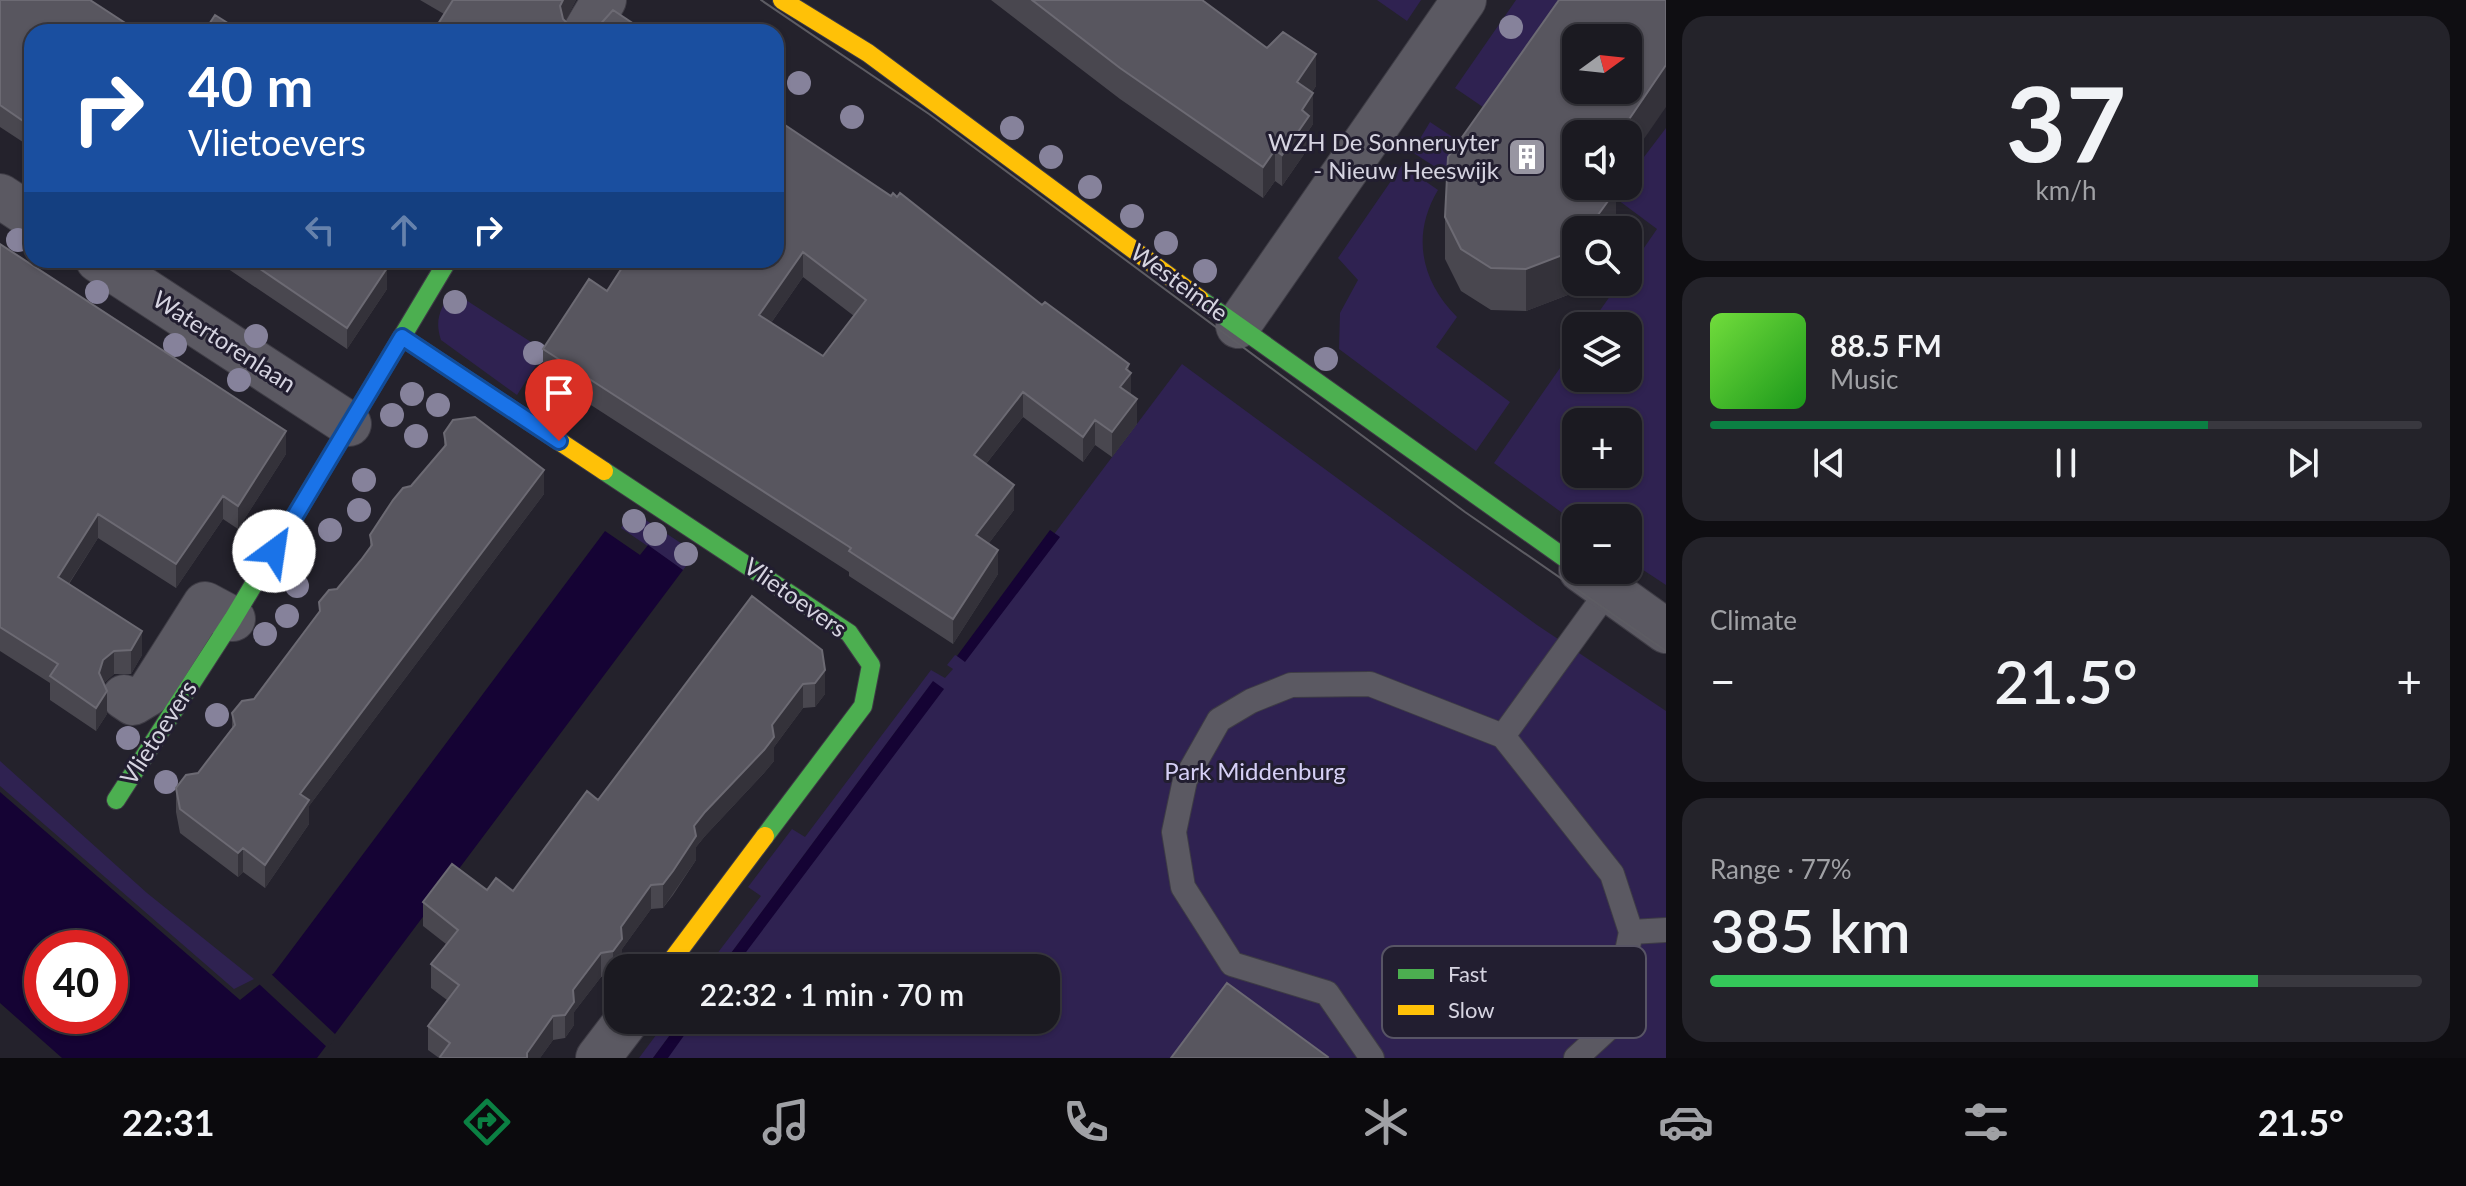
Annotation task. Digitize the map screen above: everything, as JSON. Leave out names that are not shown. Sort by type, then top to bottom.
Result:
[{"type":"street","points":[[590,24],[604,0]]},
{"type":"street","name":"Westeinde","points":[[782,0],[868,53],[1238,326],[1562,556]]},
{"type":"street","points":[[1238,326],[1464,0]]},
{"type":"street","points":[[0,196],[24,212]]},
{"type":"street","name":"Watertorenlaan","points":[[110,268],[349,424]]},
{"type":"street","name":"Vlietoevers","points":[[116,800],[233,619],[443,268]]},
{"type":"street","name":"Vlietoevers","points":[[402,337],[849,633],[871,665],[863,706],[677,954]]},
{"type":"street","name":"Westeinde","points":[[1601,584],[1666,631]]},
{"type":"street","points":[[124,697],[133,703],[148,694],[205,604],[233,619]]},
{"type":"street","points":[[598,1058],[616,1034]]},
{"type":"lane","points":[[1503,736],[1597,606],[1590,584]]},
{"type":"lane","points":[[1372,1058],[1327,993],[1232,964],[1208,931],[1183,887],[1174,832],[1185,780],[1219,720],[1251,701],[1291,685],[1370,684],[1503,736],[1612,874],[1631,932],[1628,946]]},
{"type":"lane","points":[[1631,932],[1666,930]]},
{"type":"lane","points":[[1576,1058],[1598,1038]]},
{"type":"green space","points":[[1377,0],[1421,0],[1407,21]]},
{"type":"green space","points":[[1516,0],[1585,0],[1568,24],[1562,24],[1562,33],[1502,120],[1455,88]]},
{"type":"green space","points":[[1430,122],[1460,142],[1454,179],[1412,152]]},
{"type":"green space","points":[[1666,128],[1666,585],[1642,569],[1642,504],[1562,504],[1562,513],[1494,463],[1562,365],[1562,392],[1642,392],[1642,312],[1599,312],[1610,296],[1642,296],[1642,251],[1657,229],[1618,200],[1642,200],[1642,160]]},
{"type":"green space","points":[[1402,165],[1438,190],[1425,224],[1424,257],[1435,288],[1457,317],[1436,347],[1510,402],[1476,451],[1339,349],[1340,313],[1358,280],[1338,258]]},
{"type":"green space","points":[[452,291],[545,351],[517,395],[441,340],[438,326],[440,314]]},
{"type":"green space","name":"Park Middenburg","points":[[1182,364],[1537,625],[1666,711],[1666,1058],[660,1058],[678,1034],[1060,1034],[1060,954],[737,954],[933,681],[730,954],[717,954],[761,896],[748,887],[792,829],[805,837],[931,670],[945,678],[953,669],[947,665],[955,655],[961,658]]},
{"type":"green space","points":[[632,511],[696,553],[683,570],[621,528]]},
{"type":"green space","points":[[0,761],[147,893],[254,979],[234,989],[0,786]]},
{"type":"green space","points":[[657,1034],[671,1034],[653,1058],[639,1058]]},
{"type":"shaded area","points":[[1050,530],[1060,537],[965,662],[957,656]]},
{"type":"shaded area","points":[[605,531],[640,555],[648,545],[683,570],[317,1058],[62,1058],[35,1034],[128,1034],[128,930],[24,930],[24,1024],[0,1003],[0,792],[240,1000],[274,973]]},
{"type":"shaded area","points":[[933,681],[944,689],[745,954],[730,954]]},
{"type":"shaded area","points":[[671,1034],[685,1034],[668,1058],[653,1058]]},
{"type":"pier","points":[[269,972],[337,1036],[328,1048],[258,983]]},
{"type":"building","points":[[0,0],[90,0],[127,24],[24,24],[24,122],[0,105]]},
{"type":"building","points":[[453,0],[563,0],[560,6],[563,19],[568,24],[438,24]]},
{"type":"building","points":[[1032,0],[1202,0],[1267,48],[1283,32],[1316,54],[1297,82],[1313,93],[1302,110],[1309,116],[1282,155],[1275,150],[1263,167],[1120,68]]},
{"type":"building","name":"WZH De Sonneruyter - Nieuw Heeswijk","points":[[1559,0],[1666,0],[1666,65],[1642,100],[1642,24],[1562,24],[1562,104],[1639,104],[1629,120],[1562,120],[1562,200],[1609,200],[1597,216],[1562,216],[1562,255],[1526,269],[1491,268],[1461,249],[1445,217],[1448,157]]},
{"type":"building","points":[[613,10],[634,24],[600,24]]},
{"type":"building","points":[[215,15],[229,24],[209,24]]},
{"type":"building","points":[[784,124],[891,196],[893,193],[897,197],[900,193],[1042,305],[1045,302],[1129,364],[1126,369],[1131,373],[1120,387],[1137,399],[1112,432],[1095,420],[1083,437],[1023,392],[974,455],[1014,485],[976,535],[998,550],[953,619],[849,551],[851,548],[543,349],[589,279],[607,291],[622,268],[784,268]],"holes":[[[803,252],[866,300],[823,356],[759,315]]]},
{"type":"building","points":[[0,244],[24,260],[24,268],[37,268],[286,431],[238,506],[223,496],[176,564],[98,514],[58,577],[142,631],[131,650],[114,651],[103,660],[99,673],[107,691],[96,708],[50,676],[58,664],[0,627]]},
{"type":"building","points":[[259,268],[387,268],[347,328]]},
{"type":"building","points":[[475,417],[544,470],[300,794],[309,800],[265,865],[243,848],[238,853],[180,809],[176,788],[186,775],[198,773],[235,725],[232,713],[242,701],[254,699],[320,611],[319,602],[329,590],[337,589],[361,560],[372,545],[370,535],[393,500],[403,488],[411,486],[446,445],[444,433],[453,420]]},
{"type":"building","points":[[752,596],[822,650],[825,670],[815,683],[803,684],[772,725],[774,737],[694,826],[696,836],[673,871],[663,884],[651,885],[621,927],[622,939],[613,951],[601,953],[573,990],[574,1002],[565,1015],[553,1016],[527,1053],[527,1058],[441,1058],[450,1043],[428,1026],[459,985],[431,964],[458,930],[423,902],[452,864],[487,890],[496,878],[513,891],[587,791],[598,800]]},
{"type":"building","points":[[1227,983],[1328,1057],[1171,1058]]},
{"type":"tram line","points":[[761,0],[929,114],[1465,512],[1666,651]]},
{"type":"traffic: fast","points":[[116,800],[233,619],[443,268]]},
{"type":"traffic: fast","points":[[1200,299],[1562,556]]},
{"type":"traffic: fast","points":[[604,471],[849,633],[871,665],[863,706],[765,836]]},
{"type":"traffic: slow","points":[[782,0],[868,53],[1200,299]]},
{"type":"traffic: slow","points":[[402,337],[604,471]]},
{"type":"traffic: slow","points":[[676,954],[765,836]]},
{"type":"place","name":"WZH De Sonneruyter - Nieuw Heeswijk","points":[[1527,157]]},
{"type":"route","points":[[274,551],[402,337],[559,441]]}]
